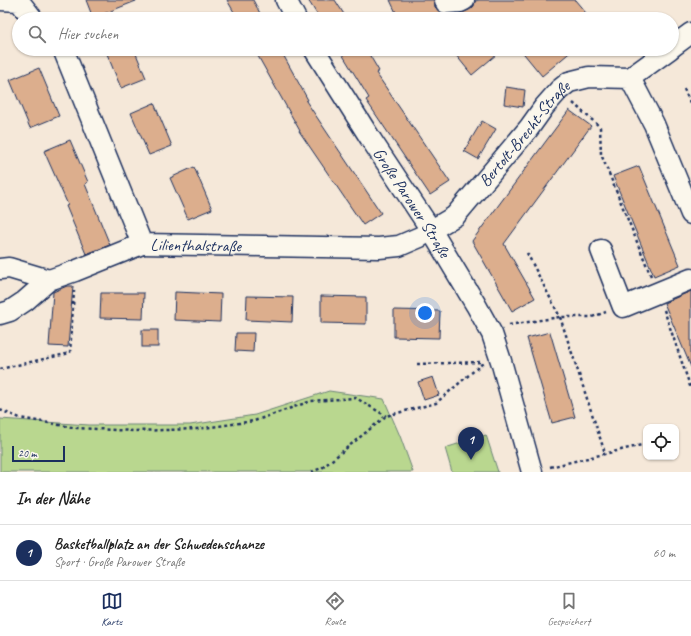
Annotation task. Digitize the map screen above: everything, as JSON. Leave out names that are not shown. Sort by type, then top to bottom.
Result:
[{"type":"street","points":[[1,0],[19,1],[28,12]]},
{"type":"street","points":[[286,0],[292,12]]},
{"type":"street","points":[[445,0],[446,3],[460,2],[464,0]]},
{"type":"street","points":[[679,42],[691,33]]},
{"type":"street","name":"Lilienthalstraße","points":[[66,56],[142,244],[379,248],[399,246],[431,230]]},
{"type":"street","name":"Große Parower Straße","points":[[318,56],[431,230],[488,327],[502,360],[532,472]]},
{"type":"street","points":[[660,56],[630,78],[654,124],[691,214]]},
{"type":"street","name":"Bertolt-Brecht-Straße","points":[[431,230],[455,216],[529,128],[544,107],[559,90],[569,82],[589,77],[630,78]]},
{"type":"street","points":[[0,314],[10,311],[25,301],[49,280],[142,244]]},
{"type":"street","points":[[601,250],[624,307],[691,279]]},
{"type":"street","points":[[0,269],[9,268],[49,280]]},
{"type":"path","points":[[684,89],[691,105]]},
{"type":"path","points":[[559,90],[600,127],[602,154],[658,293],[691,390]]},
{"type":"path","points":[[527,253],[560,317],[605,453]]},
{"type":"path","points":[[0,369],[70,353],[75,271]]},
{"type":"path","points":[[488,327],[560,317],[592,317],[624,307]]},
{"type":"path","points":[[312,472],[322,468],[386,416],[436,403],[485,362],[417,364]]},
{"type":"path","points":[[0,410],[20,418],[77,428],[134,431],[197,429],[254,421],[311,401],[356,398],[386,416]]},
{"type":"path","points":[[532,472],[643,445]]},
{"type":"green space","points":[[329,391],[384,399],[400,436],[413,472],[0,472],[0,419],[89,425],[190,425],[255,415]]},
{"type":"green space","points":[[486,435],[498,472],[452,472],[445,448]]},
{"type":"building","points":[[86,0],[136,0],[108,12],[91,12]]},
{"type":"building","points":[[227,0],[253,0],[259,12],[234,12]]},
{"type":"building","points":[[308,0],[335,0],[343,12],[316,12]]},
{"type":"building","points":[[390,0],[434,0],[435,7],[440,12],[396,12]]},
{"type":"building","points":[[575,0],[585,12],[464,12],[474,6],[475,1]]},
{"type":"building","points":[[108,56],[137,56],[146,78],[121,88]]},
{"type":"building","points":[[258,56],[284,56],[308,100],[306,101],[381,213],[363,225],[300,131]]},
{"type":"building","points":[[343,56],[370,56],[379,71],[376,73],[450,182],[430,195],[366,100],[369,98]]},
{"type":"building","points":[[457,56],[495,56],[472,75]]},
{"type":"building","points":[[526,56],[566,56],[542,76]]},
{"type":"building","points":[[39,68],[59,116],[30,128],[10,80]]},
{"type":"building","points":[[506,87],[525,90],[523,107],[504,104]]},
{"type":"building","points":[[154,103],[172,146],[149,155],[131,113]]},
{"type":"building","points":[[569,110],[591,126],[504,244],[535,298],[512,311],[472,241]]},
{"type":"building","points":[[482,121],[496,129],[478,159],[464,151]]},
{"type":"building","points":[[70,140],[88,182],[85,184],[110,245],[86,254],[66,206],[68,205],[44,151]]},
{"type":"building","points":[[639,166],[680,265],[654,276],[613,176]]},
{"type":"building","points":[[194,167],[212,209],[188,219],[170,178]]},
{"type":"building","points":[[67,286],[73,286],[68,347],[49,346],[53,292]]},
{"type":"building","points":[[691,291],[691,367],[664,303]]},
{"type":"building","points":[[175,292],[221,294],[220,322],[174,320]]},
{"type":"building","points":[[101,293],[144,293],[143,319],[100,318]]},
{"type":"building","points":[[247,296],[293,297],[292,322],[246,320]]},
{"type":"building","points":[[321,296],[366,297],[366,324],[321,323]]},
{"type":"building","points":[[394,310],[440,311],[439,338],[394,337]]},
{"type":"building","points":[[142,330],[158,330],[158,347],[142,347]]},
{"type":"building","points":[[550,332],[575,417],[552,423],[527,338]]},
{"type":"building","points":[[236,333],[254,333],[253,352],[235,351]]},
{"type":"building","points":[[433,377],[439,395],[424,400],[418,382]]},
{"type":"place","name":"Basketballplatz an der Schwedenschanze","points":[[471,460]]}]
